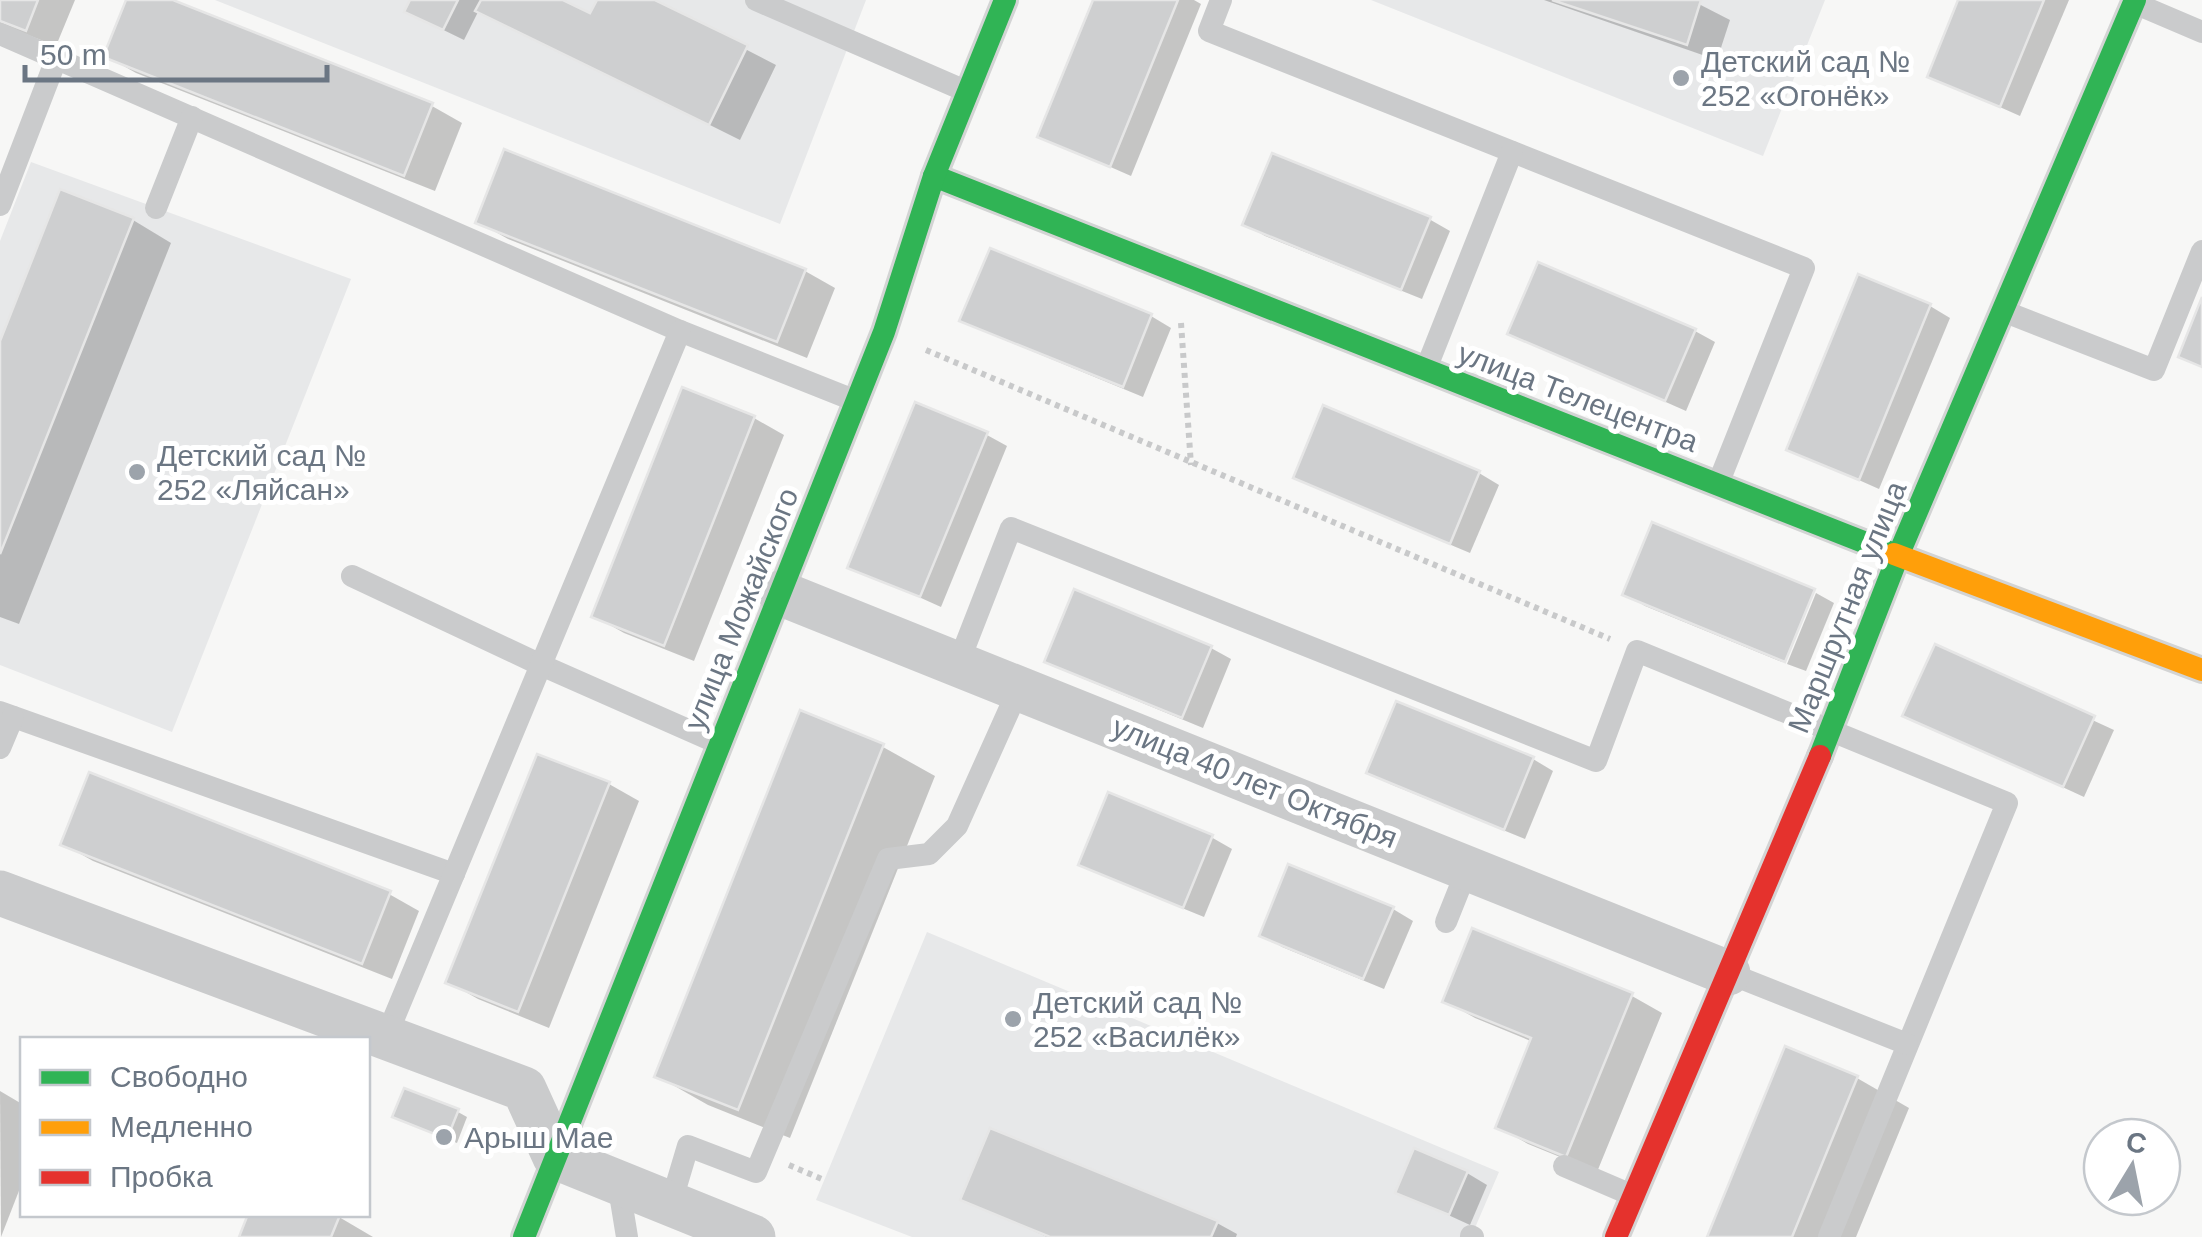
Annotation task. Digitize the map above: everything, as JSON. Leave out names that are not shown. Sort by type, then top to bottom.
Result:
[{"type":"street","name":"улица Можайского","points":[[524,1237],[884,332],[934,176],[1005,0]]},
{"type":"street","name":"Маршрутная улица","points":[[1616,1237],[1831,730],[1898,556],[2134,2]]},
{"type":"street","name":"улица Телецентра","points":[[934,176],[1898,556],[2202,670]]},
{"type":"street","name":"улица 40 лет Октября","points":[[780,593],[1728,973]]},
{"type":"street","points":[[0,892],[524,1088],[556,1157],[753,1237]]},
{"type":"lane","points":[[756,0],[968,92]]},
{"type":"lane","points":[[1221,0],[1209,31],[1804,268],[1718,484]]},
{"type":"lane","points":[[2134,2],[2202,32]]},
{"type":"lane","points":[[0,34],[680,331],[856,402]]},
{"type":"lane","points":[[0,205],[58,57]]},
{"type":"lane","points":[[156,208],[192,117]]},
{"type":"lane","points":[[1426,369],[1512,152]]},
{"type":"lane","points":[[2003,311],[2154,370],[2202,251]]},
{"type":"lane","points":[[386,1037],[680,331]]},
{"type":"lane","points":[[958,664],[1011,528],[1596,760],[1638,651],[2007,803],[1829,1237]]},
{"type":"lane","points":[[352,576],[541,666],[720,744]]},
{"type":"lane","points":[[672,1203],[688,1146],[756,1172],[888,859],[929,854],[957,826],[1019,688]]},
{"type":"lane","points":[[0,748],[6,714],[454,874]]},
{"type":"lane","points":[[1446,922],[1468,867]]},
{"type":"lane","points":[[1728,973],[1907,1044]]},
{"type":"lane","points":[[1564,1166],[1634,1196]]},
{"type":"lane","points":[[618,1182],[627,1237]]},
{"type":"path","points":[[1178,272],[1191,465]]},
{"type":"path","points":[[884,332],[1638,651]]},
{"type":"shaded area","points":[[215,0],[866,0],[780,224]]},
{"type":"shaded area","name":"Детский сад № 252 «Огонёк»","points":[[1371,0],[1825,0],[1763,156]]},
{"type":"shaded area","name":"Детский сад № 252 «Ляйсан»","points":[[31,162],[351,279],[172,732],[0,665],[0,241]]},
{"type":"shaded area","name":"Детский сад № 252 «Василёк»","points":[[927,932],[1499,1172],[1471,1237],[912,1237],[816,1200]]},
{"type":"building","points":[[0,0],[38,0],[26,31],[0,21]]},
{"type":"building","points":[[126,0],[173,0],[433,103],[404,176],[103,57]]},
{"type":"building","points":[[410,0],[458,0],[443,30],[404,12]]},
{"type":"building","points":[[481,0],[563,0],[590,13],[597,0],[655,0],[748,45],[709,125],[475,11]]},
{"type":"building","points":[[1093,0],[1178,0],[1110,167],[1037,137]]},
{"type":"building","points":[[1552,0],[1701,0],[1687,45]]},
{"type":"building","points":[[1958,0],[2044,0],[2000,107],[1927,77]]},
{"type":"building","points":[[504,149],[806,269],[777,342],[475,223]]},
{"type":"building","points":[[1272,153],[1431,217],[1401,290],[1242,225]]},
{"type":"building","points":[[60,189],[134,218],[0,554],[0,341]]},
{"type":"building","points":[[990,248],[1152,314],[1123,387],[959,321]]},
{"type":"building","points":[[1538,262],[1696,329],[1665,401],[1507,334]]},
{"type":"building","points":[[1858,274],[1931,304],[1859,480],[1786,450]]},
{"type":"building","points":[[2202,297],[2202,367],[2178,357]]},
{"type":"building","points":[[682,387],[755,416],[664,646],[591,617]]},
{"type":"building","points":[[915,402],[988,432],[920,597],[847,568]]},
{"type":"building","points":[[1323,405],[1480,471],[1450,544],[1293,478]]},
{"type":"building","points":[[1652,522],[1815,589],[1785,662],[1622,595]]},
{"type":"building","points":[[1074,589],[1212,646],[1182,718],[1044,662]]},
{"type":"building","points":[[1935,644],[2095,716],[2063,787],[1902,716]]},
{"type":"building","points":[[1396,701],[1534,757],[1504,830],[1366,773]]},
{"type":"building","points":[[800,710],[884,744],[738,1110],[654,1077]]},
{"type":"building","points":[[537,754],[610,782],[518,1012],[445,983]]},
{"type":"building","points":[[89,772],[391,891],[362,964],[60,845]]},
{"type":"building","points":[[1108,792],[1213,835],[1183,908],[1078,865]]},
{"type":"building","points":[[1288,864],[1394,907],[1363,979],[1259,936]]},
{"type":"building","points":[[1472,928],[1633,993],[1566,1157],[1495,1128],[1531,1038],[1442,1002]]},
{"type":"building","points":[[1785,1046],[1858,1076],[1792,1237],[1707,1237]]},
{"type":"building","points":[[404,1088],[459,1109],[447,1139],[392,1117]]},
{"type":"building","points":[[990,1128],[1218,1221],[1211,1237],[1050,1237],[960,1200]]},
{"type":"building","points":[[1414,1148],[1468,1171],[1449,1215],[1395,1193]]},
{"type":"building","points":[[247,1217],[339,1217],[331,1237],[239,1237]]},
{"type":"traffic: fast","points":[[524,1237],[884,332],[934,176],[1005,0]]},
{"type":"traffic: fast","points":[[1820,756],[1898,556],[2135,0]]},
{"type":"traffic: fast","points":[[934,176],[1894,554]]},
{"type":"traffic: slow","points":[[1894,554],[2202,670]]},
{"type":"traffic: jam","points":[[1616,1237],[1820,756]]},
{"type":"place","name":"Детский сад № 252 «Огонёк»","points":[[1681,78]]},
{"type":"place","name":"Детский сад № 252 «Ляйсан»","points":[[137,472]]},
{"type":"place","name":"Детский сад № 252 «Василёк»","points":[[1013,1019]]},
{"type":"place","name":"Арыш Мае","points":[[444,1137]]}]
